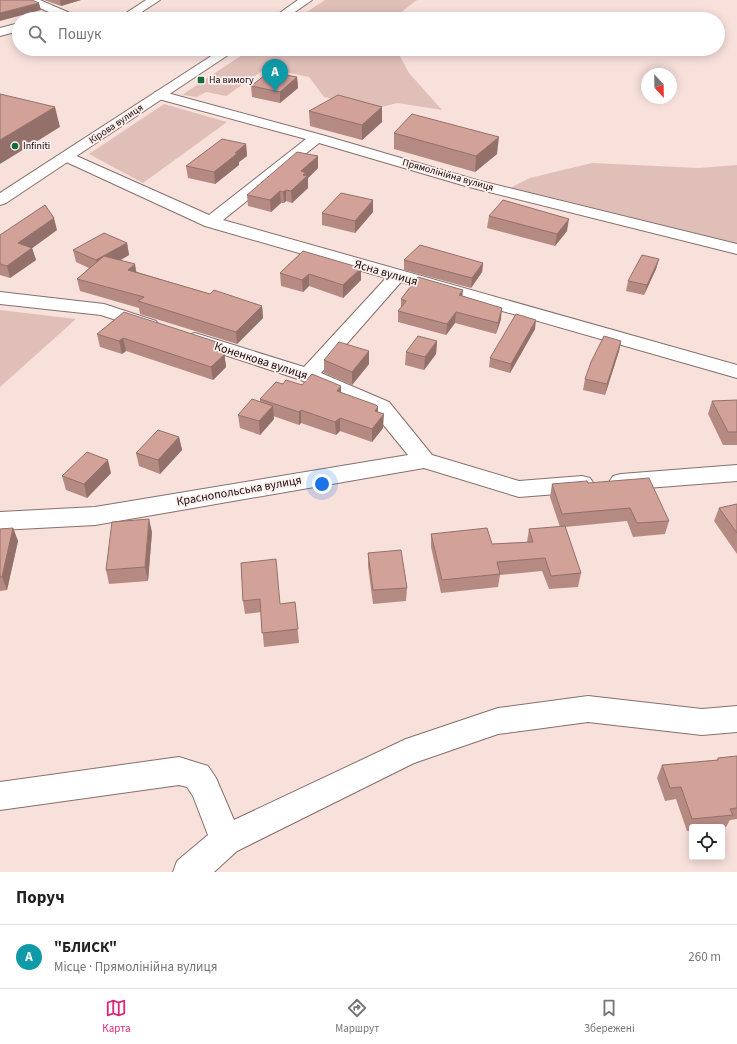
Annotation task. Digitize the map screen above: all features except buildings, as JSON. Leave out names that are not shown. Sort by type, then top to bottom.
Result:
[{"type":"street","points":[[30,0],[59,12]]},
{"type":"street","points":[[134,12],[154,0]]},
{"type":"street","points":[[288,12],[306,0]]},
{"type":"street","points":[[0,32],[12,29]]},
{"type":"street","name":"Кірова вулиця","points":[[0,200],[221,56]]},
{"type":"street","name":"Прямолінійна вулиця","points":[[160,95],[317,138],[475,184],[737,249]]},
{"type":"street","points":[[211,222],[317,138]]},
{"type":"street","name":"Ясна вулиця","points":[[67,157],[211,222],[737,372]]},
{"type":"street","points":[[308,375],[397,276]]},
{"type":"street","name":"Коненкова вулиця","points":[[0,298],[104,310],[308,375],[381,407],[424,460]]},
{"type":"street","name":"Краснопольська вулиця","points":[[0,521],[95,516],[424,460],[519,489],[737,473]]},
{"type":"street","points":[[189,872],[226,840],[406,752],[498,721],[588,709],[702,722],[737,719]]},
{"type":"street","points":[[0,796],[179,771],[197,776],[206,788],[226,840]]},
{"type":"shaded area","points":[[325,0],[417,0],[401,12],[307,12]]},
{"type":"shaded area","points":[[240,56],[400,56],[409,73],[442,110],[397,103],[378,108],[324,97],[309,77],[266,68],[226,96],[206,92],[197,97],[182,95]]},
{"type":"shaded area","points":[[164,104],[227,122],[143,183],[89,154]]},
{"type":"shaded area","points":[[592,163],[699,168],[737,165],[737,246],[508,189],[530,178]]},
{"type":"shaded area","points":[[0,310],[76,319],[0,387]]},
{"type":"place","name":"На вимогу","points":[[201,80]]},
{"type":"place","name":"\"БЛИСК\"","points":[[275,92]]},
{"type":"place","name":"Infiniti","points":[[15,146]]}]
